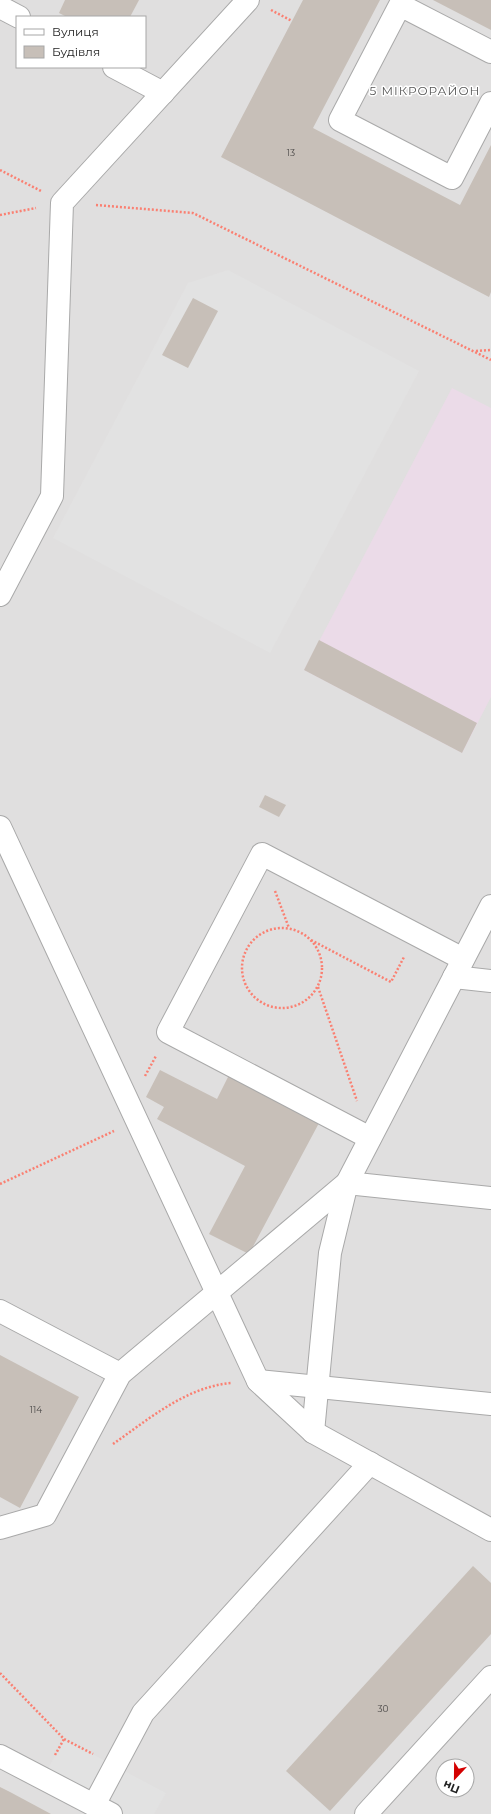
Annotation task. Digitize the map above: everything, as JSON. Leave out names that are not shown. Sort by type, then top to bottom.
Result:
[{"type":"lane","points":[[0,595],[52,496],[62,202],[248,0]]},
{"type":"lane","points":[[488,117],[452,178],[340,120],[400,5],[491,52]]},
{"type":"lane","points":[[0,7],[17,16]]},
{"type":"lane","points":[[116,68],[163,93]]},
{"type":"lane","points":[[0,827],[258,1381],[313,1432],[491,1530]]},
{"type":"lane","points":[[370,1138],[168,1032],[262,854],[458,968],[491,980]]},
{"type":"lane","points":[[313,1432],[330,1252],[347,1183],[491,906]]},
{"type":"lane","points":[[0,1528],[45,1515],[120,1374],[347,1183],[491,1198]]},
{"type":"lane","points":[[0,1311],[120,1374]]},
{"type":"lane","points":[[258,1381],[491,1404]]},
{"type":"lane","points":[[0,1756],[102,1809],[115,1766],[143,1713],[370,1463]]},
{"type":"lane","points":[[366,1814],[491,1677]]},
{"type":"path","points":[[0,170],[62,202]]},
{"type":"path","points":[[0,215],[62,202],[193,213],[491,360]]},
{"type":"path","points":[[474,351],[491,350]]},
{"type":"path","points":[[311,940],[318,950],[322,962],[322,974],[318,986],[310,996],[300,1003],[288,1007],[275,1007],[263,1003],[253,995],[246,985],[242,973],[242,961],[247,949],[254,939],[264,932],[276,928],[289,928],[301,932],[311,940],[391,982]]},
{"type":"path","points":[[318,986],[370,1138]]},
{"type":"path","points":[[0,1184],[133,1113],[168,1032]]},
{"type":"path","points":[[108,1449],[172,1403],[215,1384],[258,1381]]},
{"type":"path","points":[[0,1673],[64,1739],[115,1766]]},
{"type":"shaded area","points":[[0,0],[491,0],[491,1814],[0,1814]]},
{"type":"shaded area","points":[[228,270],[419,371],[270,653],[53,538],[188,283]]},
{"type":"shaded area","points":[[452,388],[491,408],[491,697],[462,753],[304,670]]},
{"type":"shaded area","points":[[64,1739],[166,1793],[154,1814],[111,1814],[43,1778]]},
{"type":"building","points":[[65,0],[139,0],[131,16],[65,16],[59,13]]},
{"type":"building","points":[[303,0],[380,0],[313,128],[460,205],[491,145],[491,292],[489,297],[221,157]]},
{"type":"building","points":[[433,0],[491,0],[491,30]]},
{"type":"building","points":[[193,298],[218,311],[188,368],[162,355]]},
{"type":"building","points":[[319,640],[477,723],[462,753],[304,670]]},
{"type":"building","points":[[265,795],[286,805],[279,817],[259,807]]},
{"type":"building","points":[[160,1070],[217,1099],[229,1075],[319,1123],[249,1254],[209,1234],[245,1166],[157,1119],[164,1107],[146,1097]]},
{"type":"building","points":[[0,1355],[79,1397],[20,1508],[0,1497]]},
{"type":"building","points":[[473,1566],[491,1583],[491,1634],[330,1811],[286,1771]]},
{"type":"building","points":[[0,1787],[10,1792],[51,1814],[0,1814]]},
{"type":"district","name":"5 МІКРОРАЙОН","points":[[425,90]]}]
